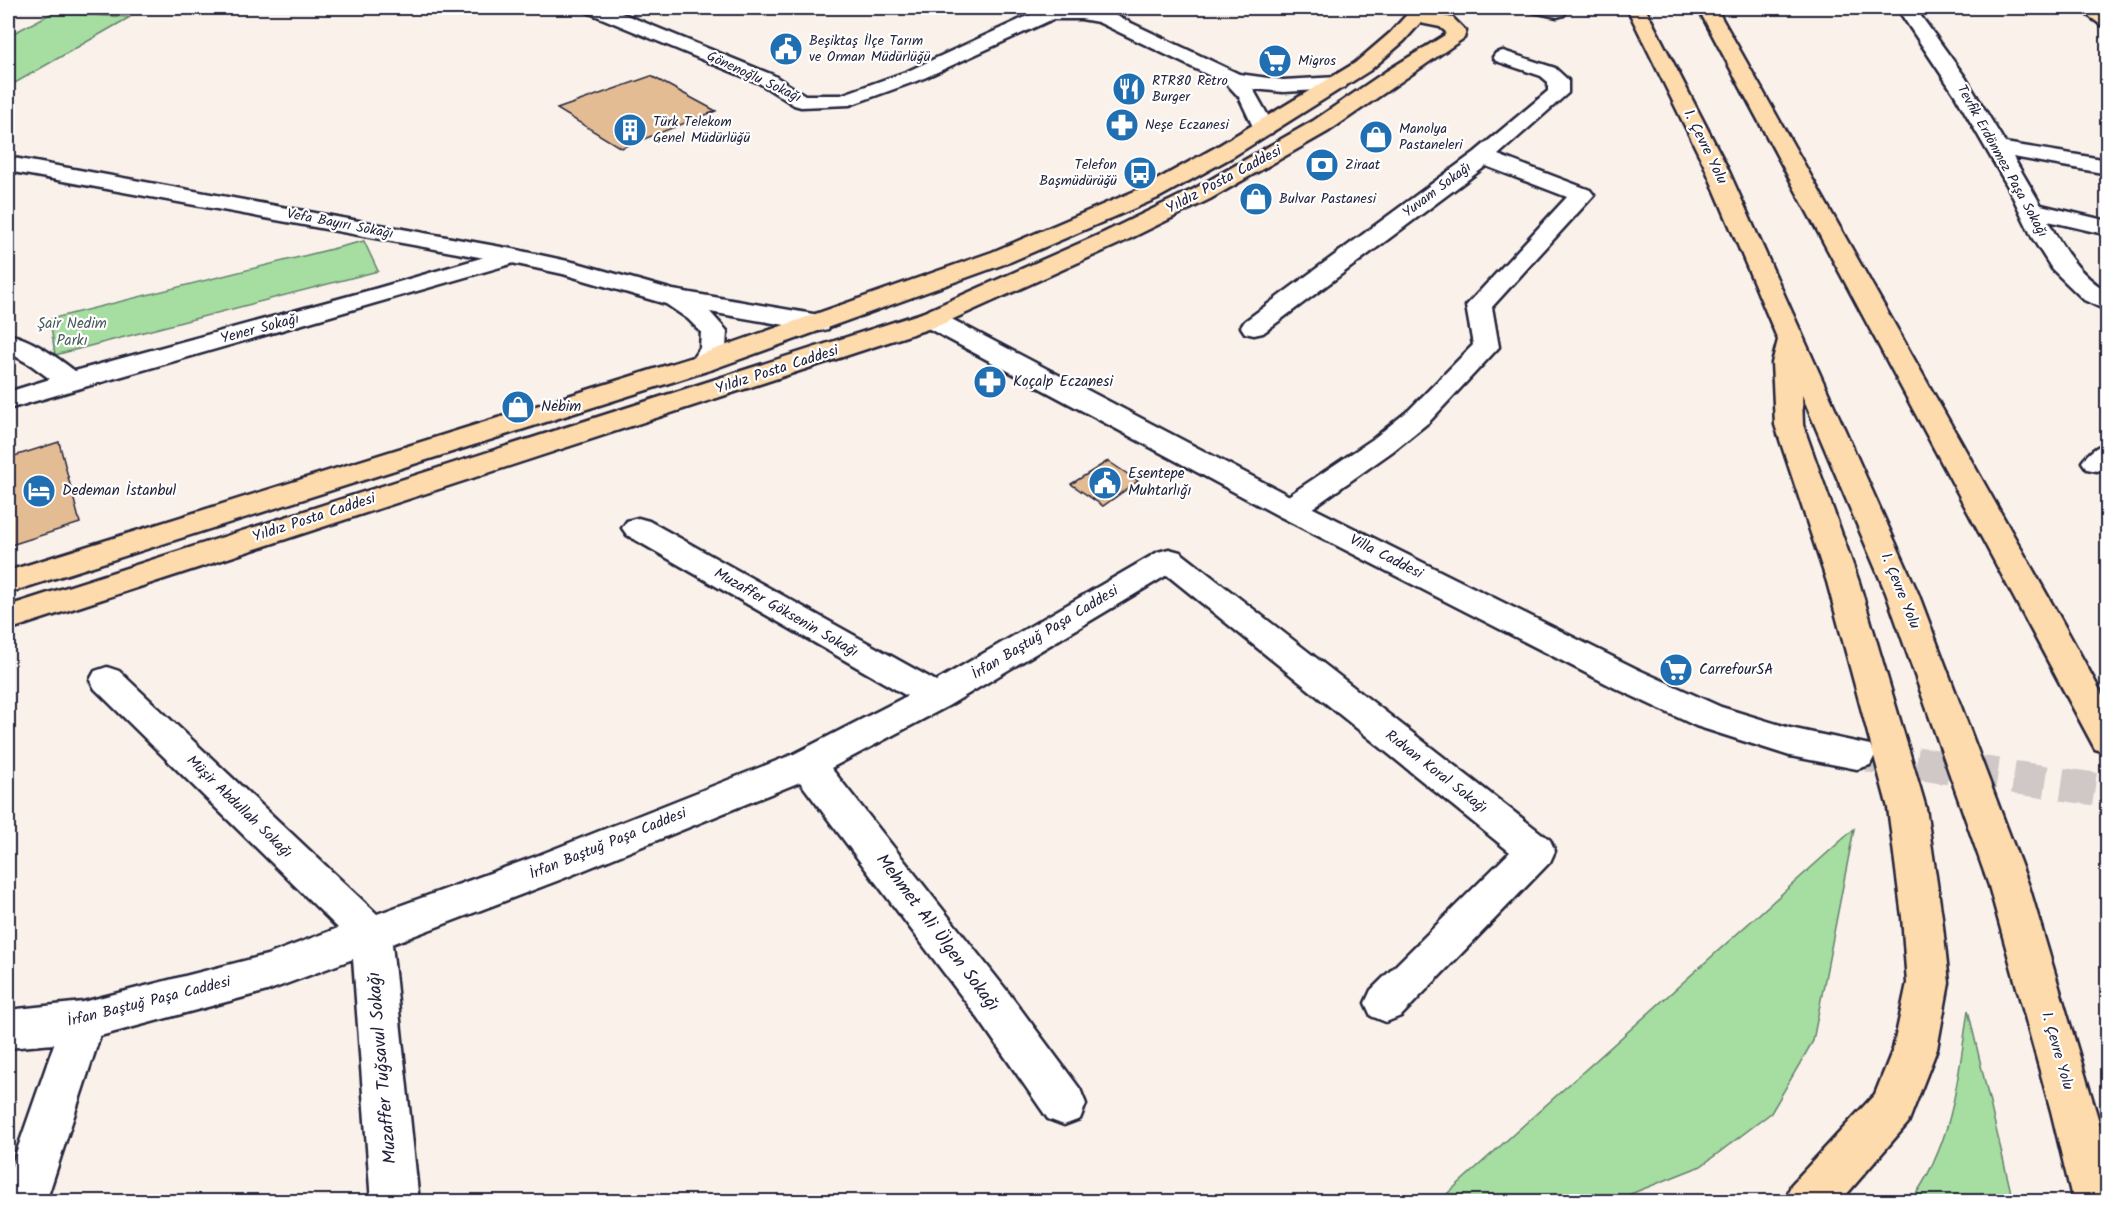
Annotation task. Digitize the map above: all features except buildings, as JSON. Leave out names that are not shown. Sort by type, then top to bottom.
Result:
[{"type":"main road","name":"1. Çevre Yolu","points":[[1636,8],[1715,165],[1902,593],[2009,886],[2074,1111],[2097,1202]]},
{"type":"main road","points":[[1707,8],[2108,739]]},
{"type":"main road","points":[[2087,8],[2108,21]]},
{"type":"main road","name":"Yıldız Posta Caddesi","points":[[8,582],[310,484],[704,363],[1001,256],[1150,193],[1264,128],[1362,67],[1397,38],[1420,12],[1446,22],[1456,31],[1454,38],[1392,76],[1322,126],[1202,194],[1112,238],[931,320],[8,618]]},
{"type":"main road","points":[[819,323],[870,327],[897,326],[931,320],[935,303],[945,291],[1001,256]]},
{"type":"main road","points":[[1790,338],[1786,363],[1789,425],[1843,582],[1907,808],[1922,917],[1928,982],[1915,1049],[1892,1108],[1809,1202]]},
{"type":"main road","points":[[2046,623],[2108,693]]},
{"type":"street","name":"Gönenoğlu Sokağı","points":[[594,8],[766,79],[801,101],[843,101],[915,75],[1051,10]]},
{"type":"street","points":[[1540,8],[1557,10],[1557,8]]},
{"type":"street","name":"Tevfik Erdönmez Paşa Sokağı","points":[[1906,8],[1955,76],[2031,210],[2042,235],[2065,269],[2096,297],[2108,328]]},
{"type":"street","points":[[1051,10],[1098,12],[1234,80],[1282,86],[1338,83]]},
{"type":"street","name":"Yuvam Sokağı","points":[[1254,327],[1483,157],[1558,93],[1558,80],[1548,72],[1503,57]]},
{"type":"street","points":[[1234,80],[1248,95],[1264,128]]},
{"type":"street","points":[[1997,148],[2108,167]]},
{"type":"street","points":[[1290,509],[1392,438],[1419,416],[1486,347],[1486,332],[1481,321],[1479,306],[1582,195],[1483,157]]},
{"type":"street","name":"Vefa Bayırı Sokağı","points":[[8,164],[512,256],[568,268],[670,297]]},
{"type":"street","points":[[2031,210],[2108,228]]},
{"type":"street","name":"Yener Sokağı","points":[[8,401],[70,380],[325,311],[512,256]]},
{"type":"street","points":[[670,297],[819,323]]},
{"type":"street","points":[[670,297],[697,313],[714,331],[713,348],[704,363]]},
{"type":"street","name":"Villa Caddesi","points":[[931,320],[1290,509],[1627,679],[1709,717],[1790,742],[1857,755]]},
{"type":"street","points":[[8,342],[41,359],[70,380]]},
{"type":"street","name":"Muzaffer Göksenin Sokağı","points":[[638,528],[936,697]]},
{"type":"street","name":"İrfan Baştuğ Paşa Caddesi","points":[[8,1029],[83,1021],[267,974],[548,868],[807,764],[936,697],[1169,560]]},
{"type":"street","name":"Rıdvan Koral Sokağı","points":[[1169,560],[1536,851],[1386,1003]]},
{"type":"street","name":"Müşir Abdullah Sokağı","points":[[107,680],[371,934]]},
{"type":"street","name":"Mehmet Ali Ülgen Sokağı","points":[[807,764],[993,1005],[1064,1104]]},
{"type":"street","name":"Muzaffer Tuğsavul Sokağı","points":[[371,934],[395,1202]]},
{"type":"street","points":[[22,1202],[83,1021]]},
{"type":"green space","points":[[52,13],[130,17],[8,87],[8,36]]},
{"type":"green space","name":"Şair Nedim Parkı","points":[[364,241],[378,271],[55,355],[50,319]]},
{"type":"green space","points":[[1854,829],[1813,1041],[1771,1113],[1701,1166],[1613,1201],[1439,1201]]},
{"type":"green space","points":[[1968,1010],[2013,1201],[1911,1201],[1925,1179],[1945,1134],[1957,1086]]},
{"type":"tunnel","points":[[1868,756],[2108,791]]},
{"type":"place","name":"Beşiktaş İlçe Tarım ve Orman Müdürlüğü","points":[[786,49]]},
{"type":"place","name":"Migros","points":[[1275,61]]},
{"type":"place","name":"RTR80 Retro Burger","points":[[1129,89]]},
{"type":"place","name":"Neşe Eczanesi","points":[[1122,125]]},
{"type":"place","name":"Türk Telekom Genel Müdürlüğü","points":[[630,130]]},
{"type":"place","name":"Manolya Pastaneleri","points":[[1376,137]]},
{"type":"place","name":"Ziraat","points":[[1322,165]]},
{"type":"place","name":"Telefon Başmüdürüğü","points":[[1140,173]]},
{"type":"place","name":"Bulvar Pastanesi","points":[[1256,199]]},
{"type":"place","name":"Koçalp Eczanesi","points":[[990,382]]},
{"type":"place","name":"Nebim","points":[[518,407]]},
{"type":"place","name":"Esentepe Muhtarlığı","points":[[1105,483]]},
{"type":"place","name":"Dedeman İstanbul","points":[[39,491]]},
{"type":"place","name":"CarrefourSA","points":[[1676,670]]}]
